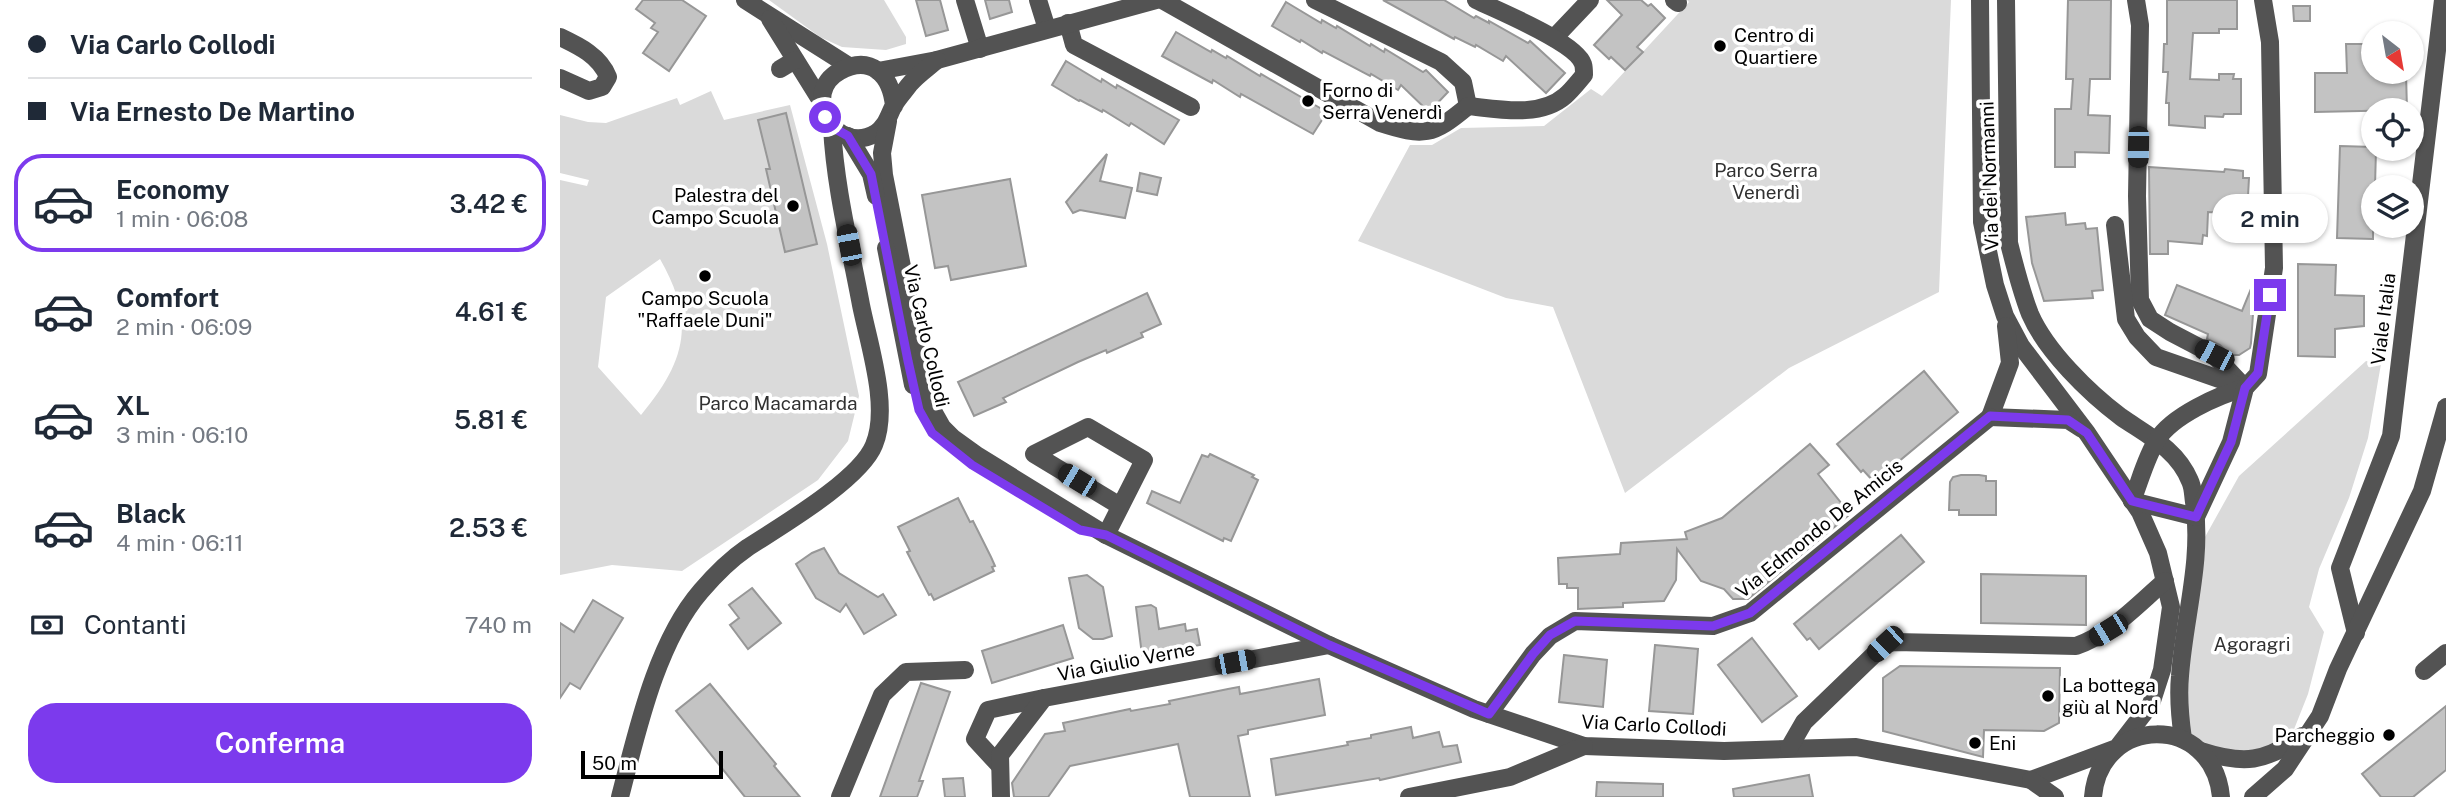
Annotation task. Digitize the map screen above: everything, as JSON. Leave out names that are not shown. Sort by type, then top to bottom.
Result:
[{"type":"street","points":[[745,0],[849,66]]},
{"type":"street","points":[[965,0],[980,49]]},
{"type":"street","points":[[1038,0],[1047,29]]},
{"type":"street","points":[[878,71],[937,60],[1156,0]]},
{"type":"street","points":[[1162,0],[1380,123],[1424,133],[1449,121],[1468,106],[1513,111],[1542,108],[1564,97],[1584,75],[1583,62],[1573,51],[1554,38],[1476,0]]},
{"type":"street","points":[[1314,0],[1441,62],[1463,82],[1468,106]]},
{"type":"street","points":[[1554,38],[1590,0]]},
{"type":"street","name":"Via dei Normanni","points":[[1980,0],[1982,222],[1995,285],[2005,316],[2021,346],[2087,433],[2140,512],[2158,553],[2171,607],[2162,670],[2151,704],[2102,763],[2094,783],[2093,797]]},
{"type":"street","name":"Via dei Normanni","points":[[2006,0],[2009,243],[2031,316],[2052,350],[2087,388],[2119,415],[2172,452],[2190,481],[2196,517],[2193,585],[2180,675],[2179,713],[2183,739]]},
{"type":"street","points":[[2136,0],[2140,25],[2137,196],[2140,300],[2150,319],[2214,355],[2245,388]]},
{"type":"street","points":[[2245,388],[2227,393],[2172,422],[2157,440],[2132,501],[2196,517],[2231,442],[2245,388],[2258,373],[2274,268],[2270,42],[2263,0]]},
{"type":"street","name":"Viale Italia","points":[[2356,633],[2340,568],[2391,436],[2442,0]]},
{"type":"street","points":[[768,17],[788,64],[821,101],[825,117],[840,132],[862,137],[875,133],[912,81],[937,60]]},
{"type":"street","points":[[1068,23],[1074,44],[1191,107]]},
{"type":"street","points":[[560,37],[583,49],[604,67],[608,76],[602,87],[589,91],[560,78]]},
{"type":"street","points":[[821,101],[828,81],[834,74],[849,66],[862,65],[878,71],[886,78],[892,90],[891,114]]},
{"type":"street","name":"Via Carlo Collodi","points":[[891,114],[882,153],[884,175],[929,404],[942,427],[953,438],[1106,535],[1329,645],[1489,714],[1584,746],[1724,751],[1856,747],[2031,780]]},
{"type":"street","points":[[620,797],[647,698],[670,639],[700,592],[744,550],[794,518],[844,480],[874,446],[881,400],[834,168],[840,132]]},
{"type":"street","name":"Via Carlo Collodi","points":[[840,132],[871,174],[919,410],[932,433],[972,465],[1080,530],[1106,535]]},
{"type":"street","points":[[2115,225],[2126,319],[2137,337],[2156,357],[2245,388]]},
{"type":"street","points":[[2005,316],[2010,363],[1990,416],[2068,420],[2087,433]]},
{"type":"street","points":[[2253,797],[2285,769],[2320,716],[2338,669],[2422,491],[2446,407]]},
{"type":"street","name":"Via Edmondo De Amicis","points":[[1489,714],[1550,635],[1575,621],[1713,626],[1750,613],[1990,416]]},
{"type":"street","points":[[1106,535],[1144,460],[1088,427],[1034,454],[1120,506]]},
{"type":"street","points":[[1789,748],[1804,722],[1885,644],[1895,642],[2076,646],[2108,630],[2165,582]]},
{"type":"street","name":"Via Giulio Verne","points":[[1001,797],[1000,755],[1044,698],[1329,645]]},
{"type":"street","points":[[2424,671],[2446,653]]},
{"type":"street","points":[[840,797],[882,695],[906,672],[964,670]]},
{"type":"street","points":[[1000,766],[975,739],[988,710],[1044,698]]},
{"type":"street","points":[[2200,751],[2227,760],[2258,759],[2287,747],[2311,730]]},
{"type":"street","points":[[2031,780],[2117,748],[2136,737],[2168,735],[2183,739],[2213,765],[2220,783],[2221,797]]},
{"type":"street","points":[[1409,797],[1510,777],[1584,746]]},
{"type":"street","points":[[2031,780],[2055,797]]},
{"type":"green space","points":[[769,0],[884,0],[906,37],[906,44],[886,50],[842,47],[820,37]]},
{"type":"green space","name":"Parco Serra Venerdì","points":[[1687,0],[1951,0],[1939,292],[1789,368],[1625,493],[1553,307],[1506,298],[1358,241],[1410,145],[1432,145],[1461,128],[1544,126],[1591,89],[1602,96],[1689,2]]},
{"type":"green space","name":"Parco Macamarda","points":[[711,91],[724,120],[790,105],[827,244],[859,396],[848,441],[818,480],[682,571],[612,565],[560,575],[560,180],[587,186],[589,180],[560,173],[560,115],[606,123],[677,98],[680,105]],"holes":[[[660,259],[679,302],[681,340],[668,377],[641,415],[598,367],[606,297]]]},
{"type":"green space","name":"Agoragri","points":[[2366,361],[2381,364],[2368,438],[2349,498],[2319,569],[2309,607],[2324,632],[2308,694],[2287,747],[2258,759],[2192,744],[2179,713],[2195,555],[2239,476]]},
{"type":"building","points":[[643,0],[682,0],[706,16],[669,71],[643,53],[658,32],[651,28],[655,23],[636,9]]},
{"type":"building","points":[[916,0],[940,0],[948,30],[926,36]]},
{"type":"building","points":[[985,0],[1009,0],[1012,12],[990,19]]},
{"type":"building","points":[[1383,0],[1444,0],[1474,18],[1476,16],[1489,21],[1528,43],[1530,41],[1565,73],[1546,93],[1506,56],[1503,61],[1476,45],[1475,47],[1455,37],[1454,39]]},
{"type":"building","points":[[1607,0],[1641,0],[1648,6],[1651,4],[1665,18],[1637,47],[1643,52],[1625,70],[1594,45],[1622,15]]},
{"type":"building","points":[[2068,0],[2111,0],[2110,79],[2090,79],[2088,115],[2110,116],[2109,153],[2075,152],[2075,167],[2055,167],[2055,109],[2071,109],[2073,79],[2066,79]]},
{"type":"building","points":[[2167,0],[2237,0],[2237,29],[2219,29],[2219,33],[2193,33],[2190,79],[2219,80],[2219,74],[2234,74],[2233,79],[2241,79],[2241,114],[2205,116],[2205,128],[2169,125],[2169,103],[2166,103],[2168,72],[2163,72],[2164,44],[2167,44]]},
{"type":"building","points":[[1286,2],[1321,23],[1322,20],[1336,28],[1337,26],[1370,46],[1371,44],[1384,52],[1385,49],[1423,72],[1426,70],[1448,92],[1429,112],[1401,85],[1398,90],[1371,74],[1370,76],[1323,51],[1322,53],[1301,40],[1300,42],[1272,26]]},
{"type":"building","points":[[2293,6],[2310,6],[2310,21],[2294,21]]},
{"type":"building","points":[[1176,32],[1211,52],[1212,50],[1226,58],[1227,56],[1260,76],[1261,74],[1327,112],[1313,134],[1241,94],[1240,97],[1213,80],[1212,83],[1162,56]]},
{"type":"building","points":[[2346,44],[2361,44],[2361,84],[2406,84],[2407,98],[2361,98],[2361,111],[2315,112],[2315,73],[2347,73]]},
{"type":"building","points":[[1066,61],[1101,82],[1102,79],[1116,88],[1117,85],[1179,120],[1164,144],[1131,123],[1129,126],[1052,85]]},
{"type":"building","points":[[786,113],[817,244],[785,252],[758,120]]},
{"type":"building","points":[[2340,146],[2361,147],[2361,161],[2376,161],[2375,175],[2361,175],[2361,238],[2373,239],[2337,238]]},
{"type":"building","points":[[1107,154],[1100,181],[1132,188],[1125,218],[1080,210],[1073,213],[1066,202]]},
{"type":"building","points":[[2149,167],[2243,171],[2243,178],[2249,178],[2247,214],[2208,212],[2207,236],[2203,235],[2202,244],[2168,241],[2168,254],[2150,254]]},
{"type":"building","points":[[1140,173],[1161,178],[1157,195],[1137,191]]},
{"type":"building","points":[[1010,179],[1026,266],[951,280],[948,266],[935,268],[922,195]]},
{"type":"building","points":[[2065,213],[2066,225],[2085,223],[2086,229],[2097,228],[2103,290],[2092,291],[2093,298],[2044,301],[2032,263],[2026,217]]},
{"type":"building","points":[[2298,264],[2336,265],[2335,295],[2364,296],[2364,326],[2335,329],[2335,357],[2298,356]]},
{"type":"building","points":[[2253,284],[2251,343],[2250,348],[2239,355],[2230,355],[2220,345],[2207,339],[2208,334],[2165,315],[2177,285],[2242,311]]},
{"type":"building","points":[[1147,293],[1161,324],[1141,333],[1143,337],[1078,362],[1003,398],[1006,402],[974,416],[958,382]]},
{"type":"building","points":[[1924,371],[1958,412],[1874,482],[1863,470],[1861,472],[1837,444]]},
{"type":"building","points":[[1810,444],[1829,465],[1818,474],[1850,514],[1748,599],[1733,599],[1724,589],[1701,581],[1677,549],[1676,580],[1664,601],[1623,603],[1623,607],[1578,609],[1578,588],[1567,588],[1567,584],[1559,584],[1558,558],[1620,554],[1621,543],[1687,539],[1685,532],[1722,518]]},
{"type":"building","points":[[1210,454],[1254,475],[1252,477],[1258,480],[1231,541],[1224,538],[1223,541],[1147,503],[1152,491],[1180,503],[1202,455],[1208,457]]},
{"type":"building","points":[[1986,476],[1986,481],[1996,481],[1996,515],[1959,515],[1959,510],[1949,510],[1950,482],[1953,477]]},
{"type":"building","points":[[958,498],[991,557],[994,571],[934,600],[907,552],[910,551],[898,527]]},
{"type":"building","points":[[1901,535],[1924,562],[1819,649],[1810,638],[1807,640],[1794,624]]},
{"type":"building","points":[[824,548],[839,573],[878,597],[883,594],[896,615],[864,634],[846,604],[840,612],[816,598],[796,564]]},
{"type":"building","points":[[1981,574],[2086,576],[2086,625],[1981,623]]},
{"type":"building","points":[[1087,575],[1103,587],[1112,636],[1103,639],[1093,639],[1079,628],[1069,578]]},
{"type":"building","points":[[752,588],[781,623],[748,649],[730,625],[739,618],[729,605]]},
{"type":"building","points":[[593,600],[623,618],[580,689],[570,683],[560,698],[560,623],[574,632]]},
{"type":"building","points":[[1151,605],[1156,608],[1159,629],[1185,624],[1186,631],[1197,629],[1200,645],[1142,655],[1136,607]]},
{"type":"building","points":[[1063,625],[1073,658],[992,683],[982,651]]},
{"type":"building","points":[[1752,638],[1797,696],[1762,722],[1718,665]]},
{"type":"building","points":[[1655,645],[1698,649],[1693,714],[1649,711]]},
{"type":"building","points":[[1564,655],[1607,660],[1603,707],[1559,702]]},
{"type":"building","points":[[1900,666],[2060,668],[2059,723],[2044,731],[1984,730],[1983,757],[1883,731],[1883,678]]},
{"type":"building","points":[[1319,679],[1325,715],[1248,730],[1248,734],[1238,736],[1250,797],[1190,797],[1178,744],[1070,766],[1048,797],[1014,797],[1012,783],[1045,734],[1065,731],[1063,723],[1170,704],[1169,701],[1239,687],[1240,694]]},
{"type":"building","points":[[921,683],[950,692],[919,781],[923,781],[917,797],[880,797]]},
{"type":"building","points":[[710,684],[800,797],[745,797],[676,711]]},
{"type":"building","points":[[2446,706],[2446,770],[2413,797],[2381,797],[2362,774]]},
{"type":"building","points":[[1411,727],[1413,738],[1439,732],[1443,747],[1457,745],[1461,762],[1380,780],[1379,778],[1276,795],[1271,759],[1348,745],[1347,742],[1371,738],[1371,735]]},
{"type":"building","points":[[1809,775],[1813,797],[1734,797],[1733,789]]},
{"type":"building","points":[[963,778],[965,797],[945,797],[943,779]]},
{"type":"building","points":[[1597,782],[1663,784],[1663,797],[1596,797]]},
{"type":"place","name":"Centro di Quartiere","points":[[1720,46]]},
{"type":"place","name":"Forno di Serra Venerdì","points":[[1308,101]]},
{"type":"place","name":"Palestra del Campo Scuola","points":[[793,206]]},
{"type":"place","name":"Campo Scuola \"Raffaele Duni\"","points":[[705,276]]},
{"type":"place","name":"La bottega giù al Nord","points":[[2048,696]]},
{"type":"place","name":"Parcheggio","points":[[2389,735]]},
{"type":"place","name":"Eni","points":[[1975,743]]},
{"type":"route","points":[[825,117],[832,127],[848,136],[871,174],[919,410],[932,433],[944,445],[972,465],[1080,530],[1106,535],[1329,645],[1489,714],[1550,635],[1575,621],[1713,626],[1750,613],[1990,416],[2068,420],[2087,433],[2132,501],[2196,517],[2231,442],[2245,388],[2258,373],[2270,295]]}]
